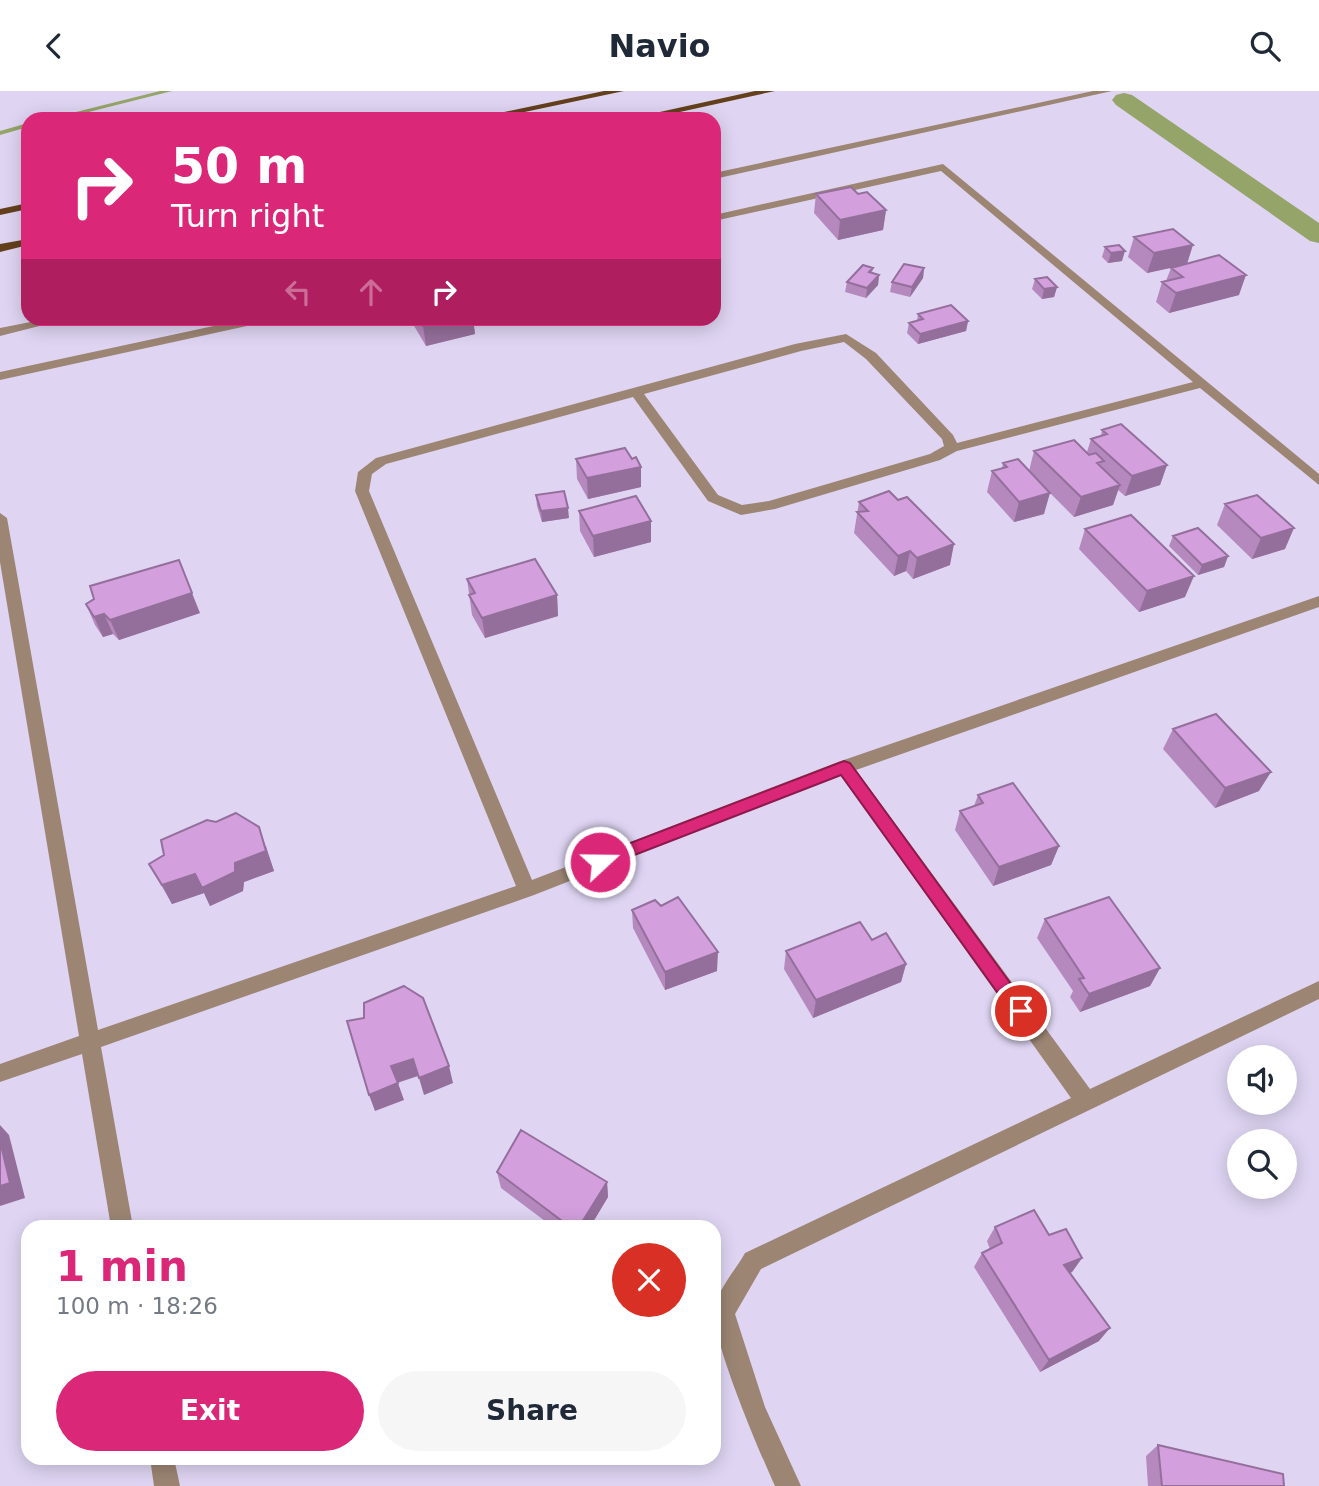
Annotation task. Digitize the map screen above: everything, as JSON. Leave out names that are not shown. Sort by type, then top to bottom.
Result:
[{"type":"main road","points":[[512,112],[619,91]]},
{"type":"main road","points":[[667,112],[770,91]]},
{"type":"main road","points":[[0,212],[21,208]]},
{"type":"main road","points":[[0,248],[21,244]]},
{"type":"street","points":[[721,175],[1107,91]]},
{"type":"street","points":[[721,216],[943,167],[1319,481]]},
{"type":"street","points":[[0,332],[28,326]]},
{"type":"street","points":[[0,376],[229,326]]},
{"type":"street","points":[[527,890],[362,491],[365,472],[381,461],[800,347],[846,338],[871,356],[948,438],[952,448]]},
{"type":"street","points":[[637,393],[713,498],[741,510],[770,506],[935,457],[952,448],[1202,384]]},
{"type":"street","points":[[0,518],[121,1220]]},
{"type":"street","points":[[0,1073],[527,890],[844,767],[1319,601]]},
{"type":"street","points":[[844,767],[1085,1100]]},
{"type":"street","points":[[788,1486],[754,1410],[723,1312],[753,1261],[1319,990]]},
{"type":"street","points":[[163,1465],[167,1486]]},
{"type":"building","points":[[851,187],[858,194],[867,192],[886,210],[840,220],[816,194]]},
{"type":"building","points":[[1173,229],[1193,245],[1154,253],[1134,237]]},
{"type":"building","points":[[1119,245],[1125,251],[1111,253],[1105,247]]},
{"type":"building","points":[[1219,255],[1246,275],[1176,293],[1162,282],[1183,277],[1171,268]]},
{"type":"building","points":[[904,264],[924,268],[912,287],[892,282]]},
{"type":"building","points":[[863,265],[873,268],[869,272],[879,275],[867,288],[847,282]]},
{"type":"building","points":[[1047,277],[1057,287],[1044,289],[1035,279]]},
{"type":"building","points":[[951,305],[968,321],[920,334],[909,323],[923,319],[918,314]]},
{"type":"building","points":[[1121,424],[1167,465],[1132,476],[1091,439],[1107,434],[1102,430]]},
{"type":"building","points":[[1074,440],[1089,455],[1096,453],[1104,461],[1097,463],[1120,485],[1081,497],[1034,451]]},
{"type":"building","points":[[625,448],[632,459],[636,457],[641,467],[587,478],[576,459]]},
{"type":"building","points":[[1018,459],[1050,493],[1019,502],[992,471],[1007,467],[1003,463]]},
{"type":"building","points":[[564,491],[568,508],[541,511],[536,495]]},
{"type":"building","points":[[889,491],[898,500],[907,497],[954,544],[917,558],[910,551],[898,556],[857,512],[868,511],[859,502]]},
{"type":"building","points":[[1257,495],[1294,528],[1261,538],[1225,504]]},
{"type":"building","points":[[636,496],[651,521],[593,536],[579,511]]},
{"type":"building","points":[[1131,515],[1194,576],[1147,591],[1085,529]]},
{"type":"building","points":[[1198,528],[1228,556],[1202,565],[1173,536]]},
{"type":"building","points":[[535,559],[557,595],[482,618],[469,595],[475,593],[467,579]]},
{"type":"building","points":[[179,560],[192,593],[110,620],[104,614],[94,617],[86,604],[94,599],[90,586]]},
{"type":"building","points":[[1216,714],[1271,772],[1225,788],[1173,729]]},
{"type":"building","points":[[1013,783],[1059,846],[999,867],[960,811],[983,803],[978,795]]},
{"type":"building","points":[[236,813],[259,827],[266,851],[235,863],[235,872],[202,888],[195,874],[162,885],[149,864],[164,855],[161,840],[207,820],[216,822]]},
{"type":"building","points":[[678,897],[718,952],[665,972],[632,910],[655,900],[661,906]]},
{"type":"building","points":[[1109,897],[1160,968],[1089,994],[1079,979],[1084,978],[1045,919]]},
{"type":"building","points":[[860,922],[872,940],[886,933],[906,964],[816,1000],[786,951]]},
{"type":"building","points":[[404,986],[423,998],[449,1066],[419,1078],[413,1059],[391,1066],[398,1083],[369,1095],[347,1021],[364,1018],[364,1003]]},
{"type":"building","points":[[521,1130],[607,1182],[583,1220],[561,1220],[497,1172]]},
{"type":"building","points":[[0,1141],[10,1183],[0,1186]]},
{"type":"building","points":[[1034,1210],[1049,1235],[1066,1229],[1082,1258],[1064,1265],[1110,1328],[1049,1360],[982,1253],[1002,1243],[995,1227]]},
{"type":"building","points":[[1158,1445],[1283,1474],[1284,1486],[1162,1486]]},
{"type":"waterway","points":[[81,112],[169,91]]},
{"type":"waterway","points":[[1124,100],[1319,235]]},
{"type":"waterway","points":[[0,133],[21,127]]},
{"type":"route","points":[[600,862],[844,767],[1021,1011]]}]
